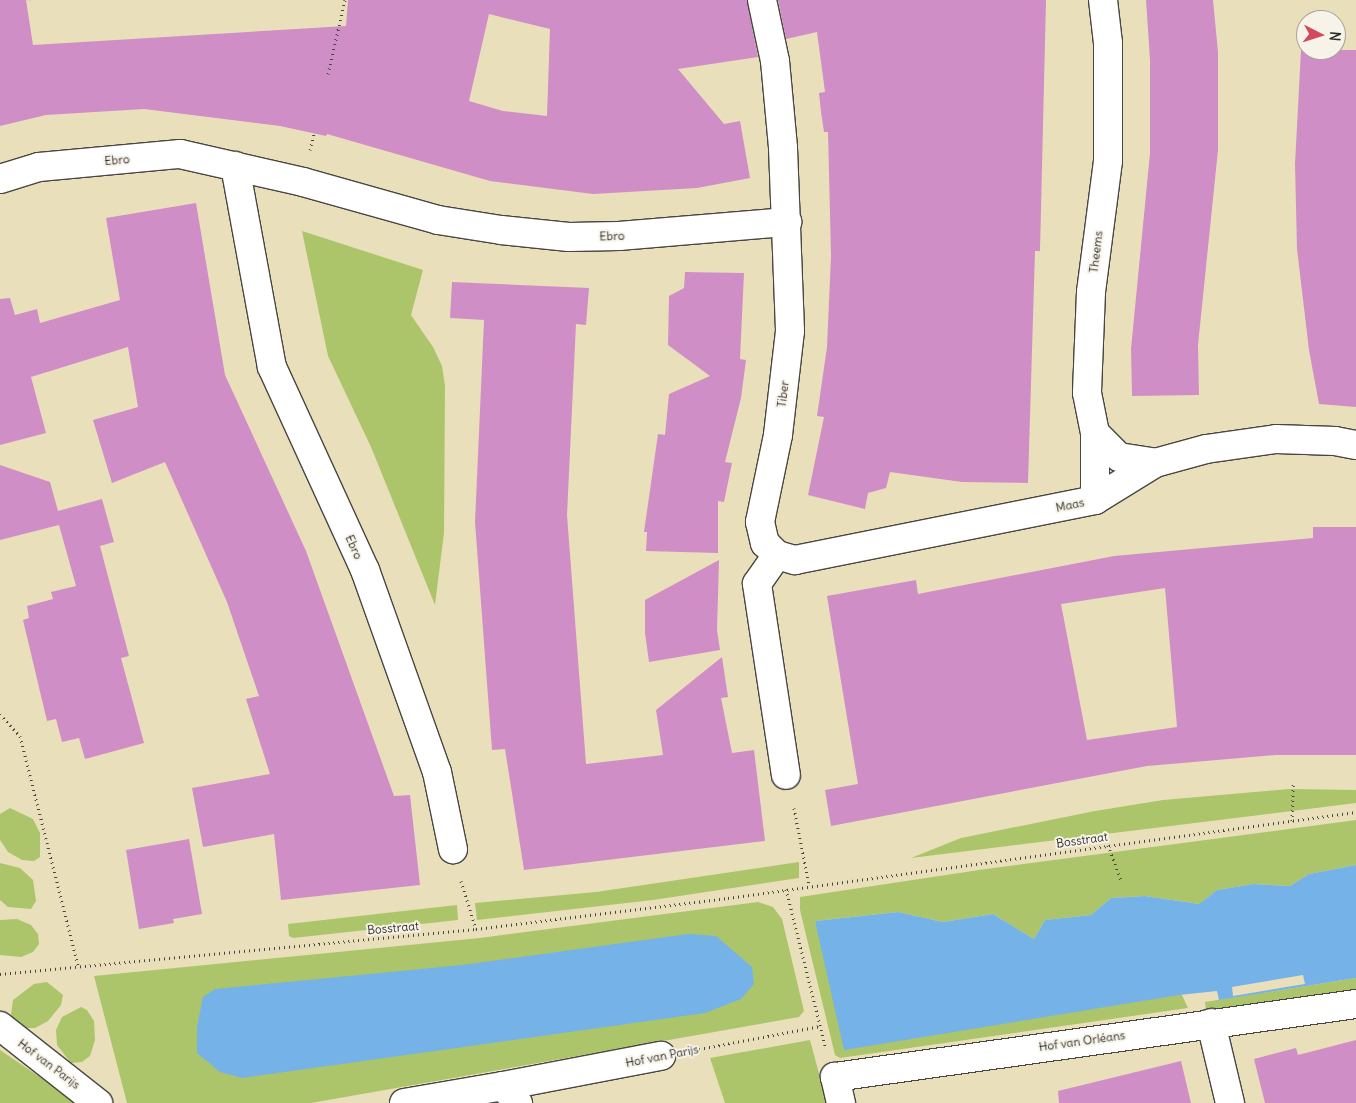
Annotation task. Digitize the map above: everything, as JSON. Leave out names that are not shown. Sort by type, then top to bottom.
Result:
[{"type":"street","name":"Tiber","points":[[762,0],[774,61],[786,222],[790,331],[778,435],[760,522],[765,543],[776,556]]},
{"type":"street","name":"Theems","points":[[1094,500],[1095,433],[1087,394],[1091,292],[1108,161],[1108,43],[1103,0]]},
{"type":"street","name":"Ebro","points":[[0,179],[39,168],[180,154],[235,166],[438,220],[569,238],[786,222]]},
{"type":"street","name":"Ebro","points":[[235,166],[272,367],[365,570],[437,772],[453,849]]},
{"type":"street","points":[[1095,433],[1119,457],[1154,463]]},
{"type":"street","name":"Maas","points":[[776,556],[795,560],[1094,500],[1154,463],[1250,441],[1335,441],[1356,445]]},
{"type":"street","points":[[776,556],[757,584],[786,775]]},
{"type":"street","name":"Hof van Orléans","points":[[838,1090],[1211,1023],[1356,1004]]},
{"type":"street","points":[[1211,1023],[1230,1103]]},
{"type":"street","name":"Hof van Parijs","points":[[0,1026],[98,1103]]},
{"type":"street","name":"Hof van Parijs","points":[[404,1103],[510,1094],[661,1056]]},
{"type":"path","points":[[328,74],[345,0]]},
{"type":"path","points":[[0,714],[20,736],[78,966]]},
{"type":"path","points":[[786,775],[806,855],[810,885]]},
{"type":"path","points":[[1292,821],[1293,784]]},
{"type":"path","name":"Bosstraat","points":[[0,974],[476,929],[1356,812]]},
{"type":"path","points":[[1108,845],[1122,883]]},
{"type":"path","points":[[453,849],[476,929]]},
{"type":"path","points":[[786,889],[838,1090]]},
{"type":"path","name":"Hof van Parijs","points":[[661,1056],[821,1026]]},
{"type":"green space","points":[[302,231],[423,270],[411,315],[433,347],[442,366],[445,386],[444,533],[435,605],[371,447],[328,356]]},
{"type":"green space","points":[[1289,789],[1356,790],[1356,803],[911,858],[961,838],[1095,811],[1163,800]]},
{"type":"green space","points":[[10,808],[33,819],[40,833],[40,857],[34,861],[22,860],[8,852],[0,840],[0,814]]},
{"type":"green space","points":[[1356,820],[1356,865],[1309,874],[1290,886],[1254,884],[1217,890],[1199,904],[1145,896],[1111,898],[1091,915],[1045,920],[1034,939],[993,914],[943,922],[898,912],[815,921],[817,928],[1182,995],[1188,1008],[840,1058],[835,1055],[800,910],[800,897],[979,870]]},
{"type":"green space","points":[[799,862],[799,878],[653,900],[477,920],[475,903],[596,892]]},
{"type":"green space","points":[[0,863],[20,868],[33,880],[36,901],[31,909],[8,907],[0,900]]},
{"type":"green space","points":[[758,902],[773,907],[782,919],[804,1011],[799,1017],[311,1103],[127,1103],[94,976],[480,938]]},
{"type":"green space","points":[[457,905],[458,920],[293,938],[289,936],[288,924]]},
{"type":"green space","points":[[17,919],[31,925],[38,934],[39,944],[33,952],[21,957],[0,955],[0,920]]},
{"type":"green space","points":[[1356,978],[1356,990],[1206,1010],[1205,1002]]},
{"type":"green space","points":[[47,982],[63,995],[61,1005],[48,1021],[35,1028],[21,1028],[10,1022],[13,1000],[34,984]]},
{"type":"green space","points":[[81,1007],[87,1010],[94,1021],[95,1040],[90,1056],[82,1062],[71,1063],[57,1045],[56,1030],[62,1017]]},
{"type":"green space","points":[[810,1040],[827,1103],[725,1103],[710,1058]]},
{"type":"green space","points":[[0,1050],[78,1103],[0,1103]]},
{"type":"water","points":[[1356,865],[1356,978],[1219,1000],[1217,991],[1179,995],[844,1050],[815,921],[898,912],[943,922],[993,914],[1034,939],[1045,920],[1091,915],[1111,898],[1145,896],[1199,904],[1217,890],[1254,884],[1290,886],[1309,874]]},
{"type":"water","points":[[688,934],[716,936],[752,967],[754,984],[741,999],[705,1013],[242,1078],[220,1072],[197,1053],[197,1027],[203,997],[215,989],[462,965]]},
{"type":"pier","points":[[1303,975],[1305,984],[1233,996],[1232,987]]},
{"type":"building","points":[[0,0],[26,0],[33,45],[346,26],[348,0],[747,0],[758,57],[678,69],[724,124],[740,121],[750,178],[697,188],[593,194],[490,181],[327,134],[326,136],[280,126],[144,109],[46,115],[0,126]],"holes":[[[489,14],[550,29],[547,116],[503,111],[469,101]]]},
{"type":"building","points":[[778,0],[1046,0],[1040,251],[1035,251],[1028,483],[962,482],[890,472],[886,488],[868,493],[865,509],[808,495],[824,417],[817,416],[827,347],[831,256],[828,132],[824,132],[821,112],[819,93],[825,92],[817,32],[786,39]]},
{"type":"building","points":[[1146,0],[1213,0],[1218,52],[1218,150],[1198,345],[1199,395],[1132,396],[1131,349],[1150,153],[1150,60]]},
{"type":"building","points":[[1346,50],[1356,50],[1356,407],[1319,404],[1309,350],[1297,249],[1295,164],[1300,60],[1346,60]]},
{"type":"building","points":[[196,203],[225,375],[306,551],[394,796],[410,795],[420,885],[281,900],[274,834],[203,847],[192,788],[270,774],[246,699],[259,696],[227,602],[165,462],[112,483],[93,420],[138,407],[128,347],[31,377],[46,433],[0,445],[0,299],[10,298],[15,315],[37,309],[40,323],[120,300],[106,218]]},
{"type":"building","points":[[685,272],[744,273],[740,359],[746,360],[741,398],[725,462],[732,463],[724,502],[718,501],[718,553],[646,551],[647,532],[644,532],[658,434],[665,435],[669,394],[710,376],[668,345],[669,296],[684,288]]},
{"type":"building","points":[[452,282],[589,288],[586,325],[576,324],[567,515],[586,764],[663,755],[656,710],[722,657],[728,697],[721,698],[732,753],[754,750],[765,841],[524,870],[505,749],[492,750],[475,522],[484,320],[450,318]]},
{"type":"building","points":[[0,465],[50,482],[58,511],[102,499],[114,542],[100,546],[129,656],[121,658],[144,743],[85,759],[79,738],[62,742],[56,719],[47,721],[23,620],[29,618],[27,606],[53,599],[51,592],[76,586],[59,525],[0,540]]},
{"type":"building","points":[[1313,527],[1356,527],[1356,755],[1276,755],[1147,766],[831,826],[825,790],[858,784],[827,596],[916,580],[918,594],[1114,556],[1313,538]],"holes":[[[1165,588],[1177,727],[1087,740],[1061,604]]]},
{"type":"building","points":[[719,560],[717,630],[720,650],[649,662],[645,633],[645,600]]},
{"type":"building","points":[[189,839],[202,914],[173,919],[174,923],[139,929],[126,850]]},
{"type":"building","points":[[1356,1040],[1356,1103],[1265,1103],[1254,1059],[1296,1048],[1298,1055]]},
{"type":"building","points":[[1181,1061],[1191,1103],[1059,1103],[1058,1091]]}]
